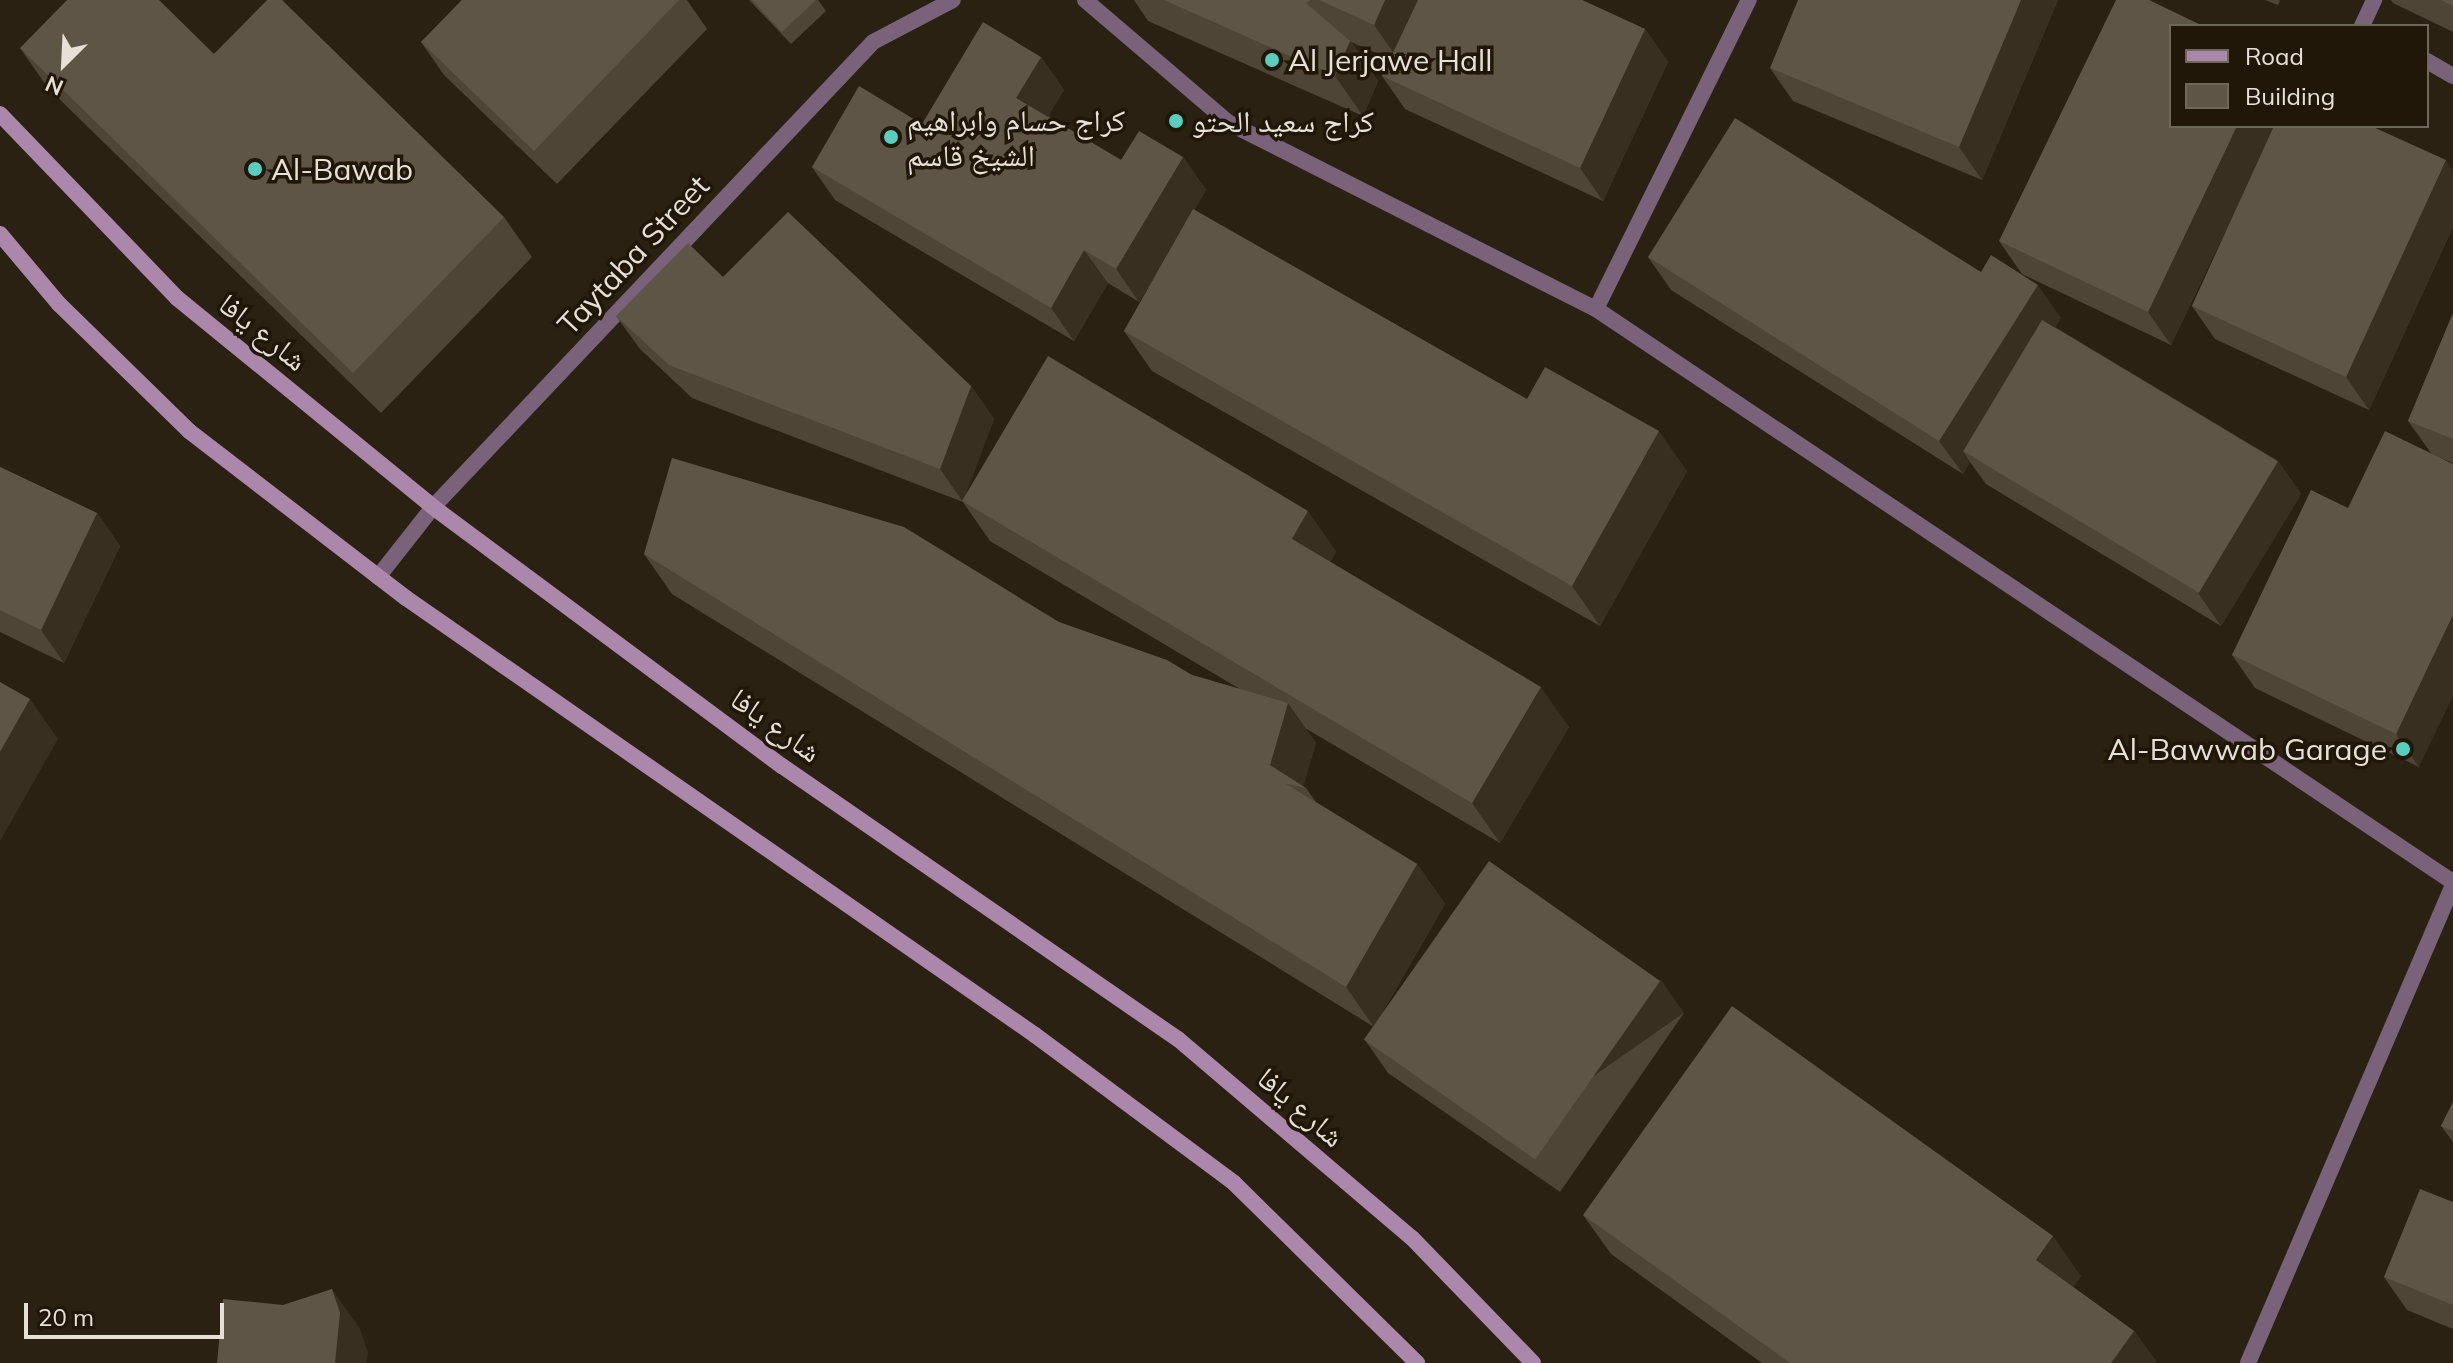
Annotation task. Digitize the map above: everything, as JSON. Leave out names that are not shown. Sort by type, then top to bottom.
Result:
[{"type":"main road","name":"شارع يافا","points":[[0,114],[177,298],[433,507],[782,766],[1178,1039],[1412,1238],[1533,1363]]},
{"type":"main road","points":[[0,234],[59,304],[189,431],[378,577],[1035,1035],[1221,1174],[1417,1363]]},
{"type":"street","name":"Taytaba Street","points":[[378,577],[433,507],[873,42],[953,0]]},
{"type":"street","points":[[1085,0],[1229,123],[1596,309],[2453,884],[2248,1363]]},
{"type":"street","points":[[1596,309],[1749,0]]},
{"type":"street","points":[[2363,24],[2374,0]]},
{"type":"street","points":[[2429,62],[2453,76]]},
{"type":"building","points":[[67,0],[159,0],[214,54],[267,0],[282,0],[504,217],[353,373],[20,48]]},
{"type":"building","points":[[462,0],[679,0],[534,151],[421,42]]},
{"type":"building","points":[[752,0],[816,0],[782,32]]},
{"type":"building","points":[[1164,0],[1311,0],[1306,3],[1350,41],[1335,76]]},
{"type":"building","points":[[1319,0],[1385,0],[1374,25]]},
{"type":"building","points":[[1418,0],[1582,0],[1645,29],[1580,168],[1382,76]]},
{"type":"building","points":[[1798,0],[2021,0],[1959,147],[1770,68]]},
{"type":"building","points":[[2116,0],[2149,0],[2199,24],[2169,24],[2169,128],[2236,128],[2148,312],[1999,241]]},
{"type":"building","points":[[983,22],[1041,57],[1016,98],[1121,160],[1139,131],[1183,157],[1116,269],[1084,250],[1051,308],[812,167],[859,86],[922,124]]},
{"type":"building","points":[[1735,118],[1981,272],[1991,255],[2038,285],[1939,441],[1648,257]]},
{"type":"building","points":[[2273,128],[2375,128],[2446,160],[2346,377],[2192,306]]},
{"type":"building","points":[[1193,209],[1527,399],[1545,367],[1659,431],[1572,586],[1124,331]]},
{"type":"building","points":[[788,212],[971,386],[940,469],[669,365],[616,316],[688,243],[723,277]]},
{"type":"building","points":[[2453,313],[2453,439],[2408,421]]},
{"type":"building","points":[[2042,320],[2278,462],[2199,593],[1963,451]]},
{"type":"building","points":[[1048,356],[1308,511],[1292,539],[1541,687],[1472,803],[962,501]]},
{"type":"building","points":[[2385,431],[2453,464],[2453,615],[2396,734],[2232,655],[2311,490],[2348,508]]},
{"type":"building","points":[[672,458],[904,527],[1059,622],[1167,660],[1192,675],[1288,703],[1270,765],[1306,788],[1286,784],[1417,864],[1346,987],[644,554]]},
{"type":"building","points":[[0,467],[97,513],[41,630],[0,610]]},
{"type":"building","points":[[0,682],[30,699],[0,752]]},
{"type":"building","points":[[1489,861],[1660,981],[1535,1159],[1364,1040]]},
{"type":"building","points":[[1732,1006],[2053,1236],[2036,1260],[2134,1331],[2111,1363],[1790,1363],[1583,1215]]},
{"type":"building","points":[[2453,1102],[2453,1131],[2441,1126]]},
{"type":"building","points":[[2420,1189],[2453,1202],[2453,1305],[2384,1277]]},
{"type":"building","points":[[332,1289],[340,1313],[335,1363],[217,1363],[223,1299],[283,1305]]},
{"type":"place","name":"Al Jerjawe Hall","points":[[1272,60]]},
{"type":"place","name":"كراج سعيد الحتو","points":[[1176,121]]},
{"type":"place","name":"كراج حسام وابراهيم الشيخ قاسم","points":[[891,137]]},
{"type":"place","name":"Al-Bawab","points":[[255,169]]},
{"type":"place","name":"Al-Bawwab Garage","points":[[2403,749]]}]
